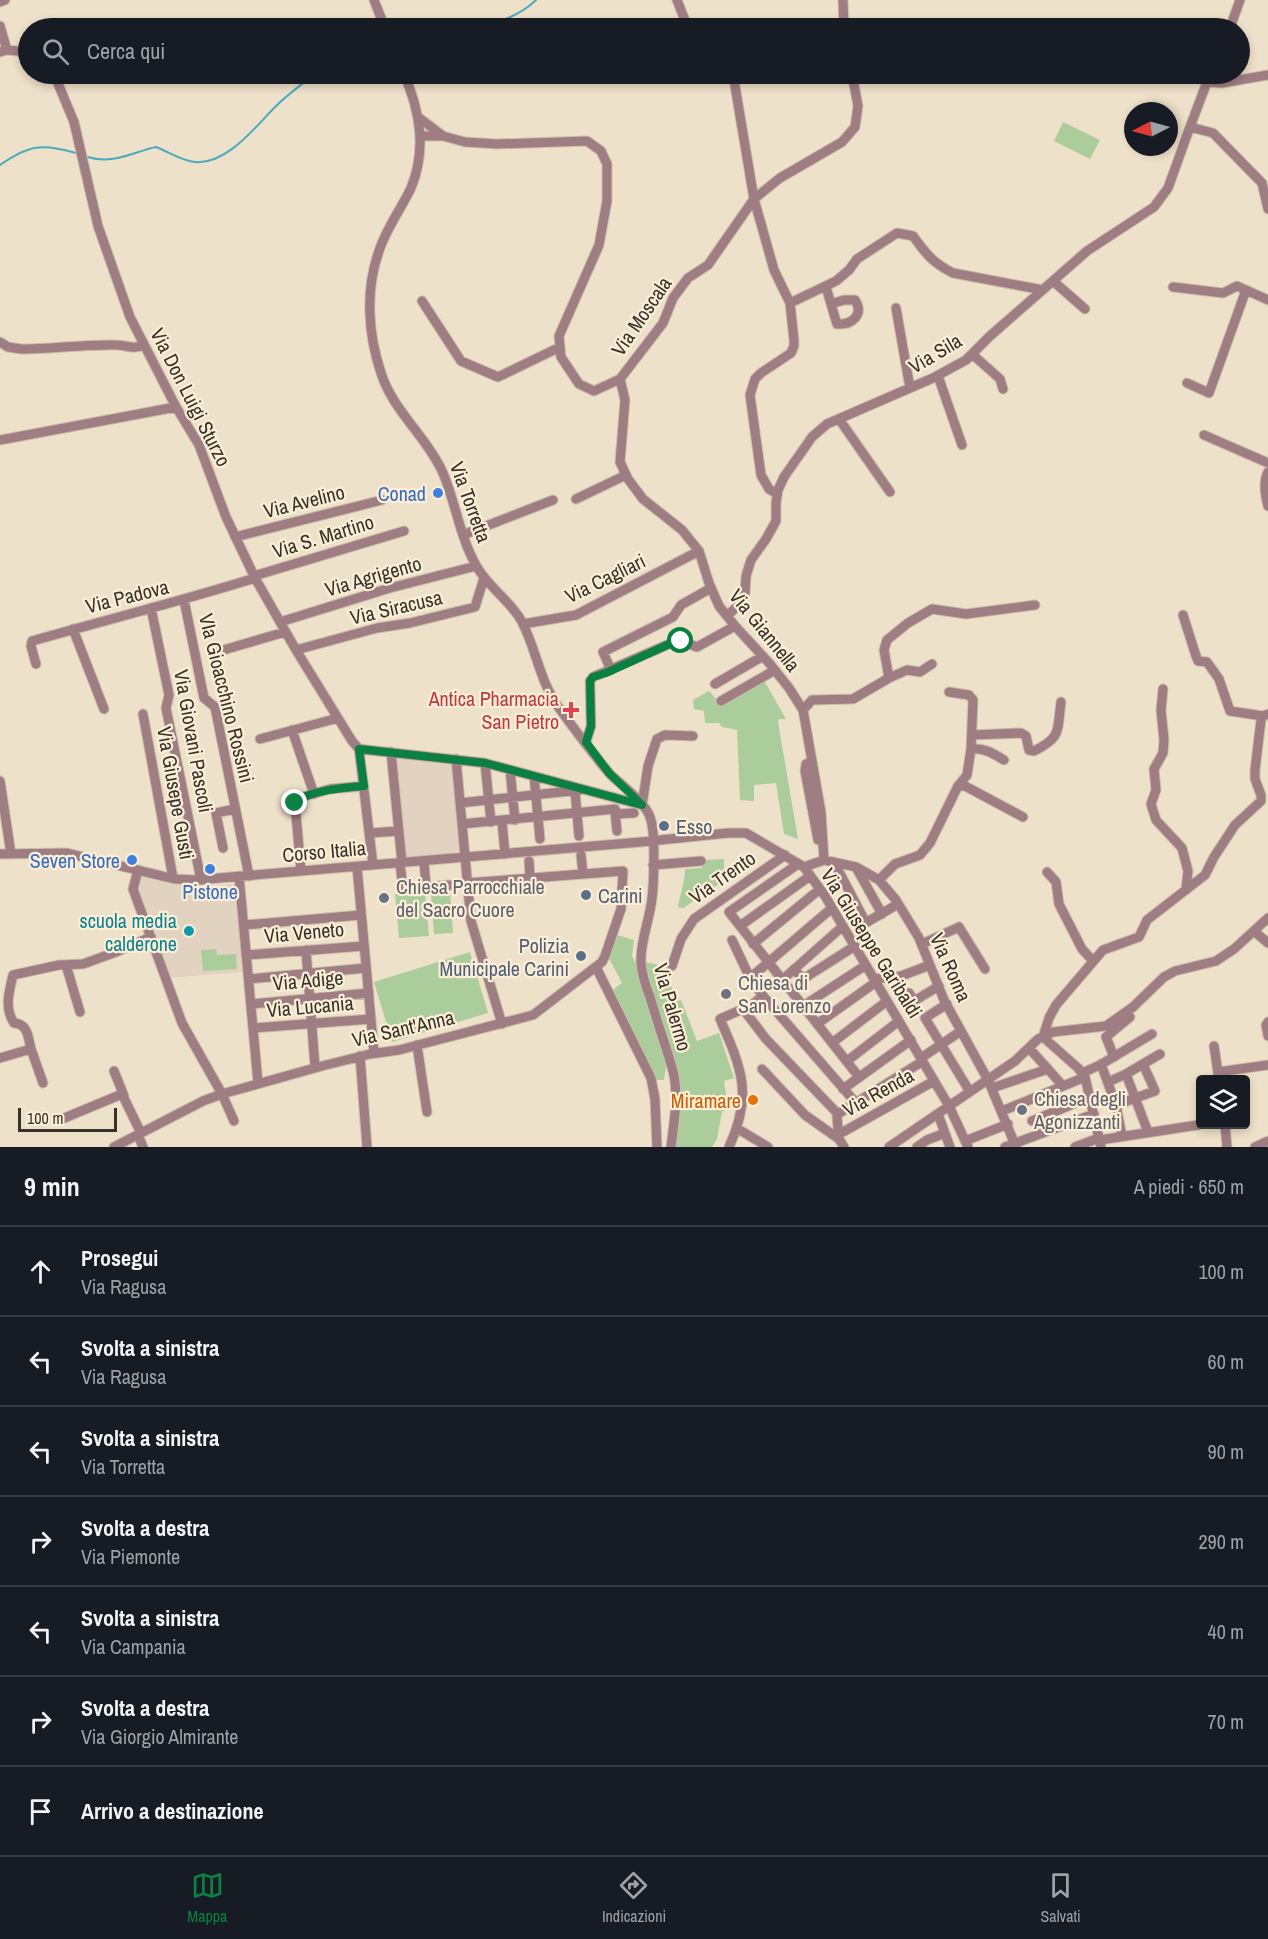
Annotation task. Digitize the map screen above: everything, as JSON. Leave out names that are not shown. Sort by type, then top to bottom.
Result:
[{"type":"street","points":[[0,2],[5,0]]},
{"type":"street","points":[[374,0],[382,18]]},
{"type":"street","points":[[677,0],[684,18]]},
{"type":"street","points":[[843,0],[844,18]]},
{"type":"street","points":[[1234,18],[1240,0]]},
{"type":"street","points":[[0,26],[4,51]]},
{"type":"street","points":[[1250,78],[1268,75]]},
{"type":"street","name":"Via Don Luigi Sturzo","points":[[58,84],[74,122],[98,226],[130,317],[176,407],[199,445],[235,537],[254,577],[285,632],[359,749]]},
{"type":"street","name":"Via Torretta","points":[[407,84],[418,117],[420,157],[413,180],[385,236],[374,266],[369,297],[371,326],[381,376],[393,399],[438,464],[476,566],[484,578],[510,605],[523,624],[548,691],[609,773],[642,805],[650,816],[653,841]]},
{"type":"street","points":[[735,84],[754,199],[774,270],[790,303],[794,340],[791,353],[755,380],[750,395],[761,475],[769,489],[777,494]]},
{"type":"street","name":"Via Moscala","points":[[560,347],[561,357],[579,384],[594,391],[620,379],[663,323],[678,291],[688,278],[708,265],[754,199],[780,178],[842,142],[855,127],[858,106],[854,84]]},
{"type":"street","points":[[1206,84],[1190,128],[1213,133],[1262,183],[1268,209]]},
{"type":"street","points":[[418,117],[443,136]]},
{"type":"street","name":"Via Sila","points":[[727,616],[742,602],[746,576],[752,560],[776,521],[777,494],[784,477],[812,438],[827,424],[838,418],[938,376],[966,360],[1087,251],[1154,207],[1168,188],[1190,128]]},
{"type":"street","points":[[420,136],[443,136],[465,142],[497,144],[587,141],[602,151],[607,164],[607,201],[599,245],[559,336],[560,347],[498,377],[461,361],[422,300]]},
{"type":"street","points":[[790,303],[837,281],[849,270],[856,259],[897,233],[913,236],[925,255],[940,267],[953,273],[1043,290]]},
{"type":"street","points":[[1053,281],[1085,309]]},
{"type":"street","points":[[1173,287],[1223,293],[1237,286],[1268,300]]},
{"type":"street","points":[[826,287],[831,304]]},
{"type":"street","points":[[1187,383],[1209,393],[1246,290]]},
{"type":"street","points":[[897,308],[910,388]]},
{"type":"street","points":[[0,342],[8,347],[21,349],[106,345],[134,348],[143,345]]},
{"type":"street","points":[[972,354],[1000,379],[1003,389]]},
{"type":"street","points":[[938,376],[962,445]]},
{"type":"street","name":"Via Giannella","points":[[620,379],[625,400],[620,462],[626,475],[643,499],[682,530],[699,551],[719,606],[775,670],[803,710],[829,861]]},
{"type":"street","points":[[0,440],[176,407]]},
{"type":"street","points":[[838,418],[890,492]]},
{"type":"street","points":[[1204,435],[1268,463]]},
{"type":"street","points":[[1268,472],[1265,495],[1268,506]]},
{"type":"street","points":[[576,499],[626,475]]},
{"type":"street","name":"Via Avelino","points":[[235,537],[382,500]]},
{"type":"street","points":[[463,535],[553,500]]},
{"type":"street","name":"Via S. Martino","points":[[254,577],[404,531]]},
{"type":"street","name":"Via Cagliari","points":[[523,624],[576,615],[699,551]]},
{"type":"street","name":"Via Agrigento","points":[[280,622],[390,588],[476,566]]},
{"type":"street","name":"Via Padova","points":[[36,664],[31,646],[32,641],[184,600],[254,577]]},
{"type":"street","name":"Via Siracusa","points":[[296,650],[377,628],[410,623],[475,607],[484,578]]},
{"type":"street","points":[[611,670],[603,652],[673,617],[681,605],[711,588]]},
{"type":"street","name":"VIa Gioacchino Rossini","points":[[184,600],[204,698],[215,707],[235,809],[244,876],[246,955],[258,1083]]},
{"type":"street","points":[[890,678],[884,650],[887,640],[908,623],[932,609],[966,614],[1035,605]]},
{"type":"street","name":"Via Giovani Pascoli","points":[[151,608],[169,695],[166,708],[201,880]]},
{"type":"street","points":[[1043,1037],[1056,1005],[1103,950],[1139,937],[1147,920],[1205,875],[1235,825],[1261,801],[1262,795],[1254,770],[1265,715],[1230,711],[1210,666],[1207,662],[1198,661],[1183,615]]},
{"type":"street","points":[[586,742],[591,726],[590,681],[593,677],[676,641],[697,647],[735,626]]},
{"type":"street","points":[[73,629],[104,709]]},
{"type":"street","points":[[220,651],[285,632]]},
{"type":"street","points":[[715,684],[763,656]]},
{"type":"street","points":[[803,710],[812,700],[853,699],[907,670],[920,672],[932,664]]},
{"type":"street","points":[[721,701],[775,670]]},
{"type":"street","points":[[1163,689],[1161,710],[1163,753],[1154,769],[1156,790],[1150,804],[1156,820],[1182,848],[1188,871],[1186,890]]},
{"type":"street","points":[[879,880],[895,864],[920,855],[930,843],[958,786],[967,775],[972,735],[972,696],[949,692]]},
{"type":"street","points":[[972,735],[1021,733],[1026,736],[1029,750],[1034,751],[1053,740],[1057,732],[1060,702]]},
{"type":"street","name":"Via Giusepe Gusti","points":[[143,714],[173,878]]},
{"type":"street","points":[[260,739],[338,718]]},
{"type":"street","points":[[292,730],[314,794]]},
{"type":"street","points":[[373,865],[359,749],[485,763],[578,790],[642,805],[648,766],[657,739],[665,735],[693,736]]},
{"type":"street","points":[[971,749],[978,748],[1004,760]]},
{"type":"street","points":[[391,752],[403,889],[451,885]]},
{"type":"street","points":[[456,759],[471,921],[502,1024]]},
{"type":"street","points":[[812,761],[806,764],[805,771],[818,842]]},
{"type":"street","points":[[485,763],[490,822]]},
{"type":"street","points":[[510,770],[515,820]]},
{"type":"street","points":[[534,776],[540,839]]},
{"type":"street","points":[[0,781],[11,854]]},
{"type":"street","points":[[302,871],[295,803],[299,798],[330,789],[364,786]]},
{"type":"street","points":[[958,786],[965,786],[1023,817]]},
{"type":"street","points":[[460,803],[578,790]]},
{"type":"street","points":[[578,790],[579,836]]},
{"type":"street","points":[[223,848],[216,813],[235,809]]},
{"type":"street","points":[[462,824],[615,809],[615,812],[621,814],[634,813]]},
{"type":"street","points":[[615,812],[617,831]]},
{"type":"street","points":[[502,821],[505,854]]},
{"type":"street","points":[[370,833],[399,831]]},
{"type":"street","name":"Via Giuseppe Garibaldi","points":[[653,841],[746,833],[801,866],[820,889],[855,946],[949,1106],[967,1144]]},
{"type":"street","name":"Corso Italia","points":[[0,854],[67,853],[173,878],[201,880],[653,841]]},
{"type":"street","name":"Via Palermo","points":[[653,841],[652,904],[642,942],[641,964],[674,1073],[676,1099],[671,1143]]},
{"type":"street","points":[[467,884],[583,874],[581,855]]},
{"type":"street","name":"Via Trento","points":[[672,966],[681,939],[694,919],[784,855]]},
{"type":"street","points":[[424,861],[426,887]]},
{"type":"street","points":[[529,861],[530,878]]},
{"type":"street","points":[[653,865],[701,861]]},
{"type":"street","points":[[859,1077],[729,912],[801,866],[829,861],[864,924],[898,904]]},
{"type":"street","name":"Via Roma","points":[[829,861],[855,867],[879,880],[898,904],[922,944],[947,1004],[990,1084],[1016,1145]]},
{"type":"street","points":[[357,867],[374,1053]]},
{"type":"street","points":[[855,867],[882,914]]},
{"type":"street","points":[[138,870],[133,889],[182,1023],[222,1094],[234,1121]]},
{"type":"street","name":"Via Sant'Anna","points":[[114,1147],[203,1101],[222,1094],[315,1067],[417,1045],[533,1015],[596,968],[605,956],[621,909],[623,871],[583,874]]},
{"type":"street","points":[[1047,872],[1056,882],[1059,904],[1082,949],[1093,961]]},
{"type":"street","points":[[740,926],[810,876]]},
{"type":"street","points":[[753,944],[820,889]]},
{"type":"street","points":[[750,978],[832,908]]},
{"type":"street","points":[[244,925],[362,915]]},
{"type":"street","points":[[990,1084],[1043,1037],[1053,1032],[1106,1026],[1133,1007],[1164,977],[1175,971],[1216,961],[1255,932],[1268,918]]},
{"type":"street","points":[[782,980],[843,926]]},
{"type":"street","points":[[922,944],[959,927],[985,969]]},
{"type":"street","points":[[1255,932],[1268,943]]},
{"type":"street","points":[[43,1083],[24,1026],[12,1021],[4,1009],[13,975],[83,964],[151,937]]},
{"type":"street","points":[[732,940],[750,978],[763,996],[856,1103]]},
{"type":"street","name":"Via Veneto","points":[[246,955],[364,946]]},
{"type":"street","points":[[794,969],[803,980],[855,946]]},
{"type":"street","points":[[306,950],[315,1067]]},
{"type":"street","points":[[817,1024],[875,981],[901,976],[930,964]]},
{"type":"street","points":[[66,965],[80,1012]]},
{"type":"street","points":[[803,1006],[866,965]]},
{"type":"street","points":[[249,979],[366,968]]},
{"type":"street","points":[[596,968],[651,1078],[655,1099],[657,1147]]},
{"type":"street","points":[[909,993],[914,1001],[939,986]]},
{"type":"street","name":"Via Adige","points":[[251,1004],[369,993]]},
{"type":"street","points":[[729,1147],[738,1129],[743,1109],[741,1071],[720,1019],[744,1010],[763,996]]},
{"type":"street","points":[[921,996],[932,1013]]},
{"type":"street","points":[[832,1043],[887,1001]]},
{"type":"street","points":[[947,1004],[925,1018],[970,1092]]},
{"type":"street","points":[[744,1010],[766,1039],[838,1114]]},
{"type":"street","points":[[1114,1057],[1106,1037],[1130,1017]]},
{"type":"street","name":"Via Lucania","points":[[253,1029],[371,1019]]},
{"type":"street","points":[[847,1061],[899,1021]]},
{"type":"street","points":[[1268,1022],[1266,1025],[1268,1036]]},
{"type":"street","points":[[838,1114],[961,1031]]},
{"type":"street","points":[[1002,1111],[1063,1086],[1152,1034]]},
{"type":"street","points":[[1043,1037],[1083,1075],[1100,1142]]},
{"type":"street","points":[[843,1089],[910,1040]]},
{"type":"street","points":[[417,1045],[427,1112]]},
{"type":"street","points":[[1214,1046],[1218,1075]]},
{"type":"street","points":[[1029,1048],[1063,1086]]},
{"type":"street","points":[[0,1058],[31,1049]]},
{"type":"street","points":[[1108,1082],[1160,1054]]},
{"type":"street","points":[[360,1056],[367,1147]]},
{"type":"street","points":[[1101,1064],[1116,1105],[1122,1136]]},
{"type":"street","points":[[1116,1105],[1155,1091],[1143,1064]]},
{"type":"street","points":[[1223,1075],[1268,1065]]},
{"type":"street","points":[[762,1069],[805,1115],[840,1141]]},
{"type":"street","points":[[889,1147],[970,1092],[990,1084],[1048,1069]]},
{"type":"street","points":[[114,1071],[143,1147]]},
{"type":"street","points":[[1126,1074],[1148,1132]]},
{"type":"street","name":"Via Renda","points":[[840,1141],[843,1132],[934,1081]]},
{"type":"street","points":[[62,1119],[120,1095],[124,1096]]},
{"type":"street","points":[[1032,1121],[1090,1097]]},
{"type":"street","points":[[838,1114],[840,1141]]},
{"type":"street","points":[[938,1114],[950,1147]]},
{"type":"street","points":[[1005,1147],[1016,1145],[1094,1114]]},
{"type":"street","points":[[967,1144],[1008,1124]]},
{"type":"street","points":[[1075,1147],[1122,1136],[1196,1125]]},
{"type":"street","points":[[738,1129],[768,1147]]},
{"type":"street","points":[[1225,1129],[1227,1147]]},
{"type":"street","points":[[917,1147],[929,1144],[945,1133]]},
{"type":"street","points":[[1255,1147],[1268,1141]]},
{"type":"street","points":[[665,1147],[671,1143]]},
{"type":"shaded area","points":[[393,756],[452,762],[461,853],[403,858]]},
{"type":"shaded area","points":[[144,876],[199,887],[235,884],[242,972],[169,978],[137,885]]},
{"type":"green space","points":[[1063,122],[1100,140],[1090,159],[1054,141]]},
{"type":"green space","points":[[762,677],[786,719],[779,719],[778,722],[798,839],[784,834],[776,783],[754,785],[754,801],[740,800],[737,730],[722,727],[719,723],[705,723],[704,711],[694,709],[693,700],[709,691],[721,701]]},
{"type":"green space","points":[[724,859],[724,873],[732,874],[731,877],[684,908],[678,907],[685,869],[702,868],[703,860]]},
{"type":"green space","points":[[425,892],[429,936],[399,938],[395,894]]},
{"type":"green space","points":[[450,892],[453,933],[434,934],[431,894]]},
{"type":"green space","points":[[617,935],[634,940],[632,956],[669,1066],[666,1067],[664,1080],[656,1080],[611,991],[622,983],[609,958]]},
{"type":"green space","points":[[216,949],[217,955],[236,954],[237,969],[203,971],[201,950]]},
{"type":"green space","points":[[470,952],[488,1013],[392,1042],[374,982]]},
{"type":"green space","points":[[645,962],[667,967],[676,1001],[681,1000],[697,1041],[719,1033],[734,1078],[724,1081],[727,1102],[725,1111],[722,1111],[717,1139],[712,1147],[675,1147],[681,1092]]},
{"type":"waterway","points":[[509,18],[536,0]]},
{"type":"waterway","points":[[88,157],[114,159],[156,147],[190,161],[207,161],[240,143],[302,84]]},
{"type":"waterway","points":[[0,165],[19,153],[36,148],[53,148],[76,153]]},
{"type":"place","name":"Conad","points":[[438,493]]},
{"type":"place","name":"Antica Pharmacia San Pietro","points":[[571,710]]},
{"type":"place","name":"Esso","points":[[664,826]]},
{"type":"place","name":"Seven Store","points":[[132,860]]},
{"type":"place","name":"Pistone","points":[[210,869]]},
{"type":"place","name":"Carini","points":[[586,895]]},
{"type":"place","name":"Chiesa Parrocchiale del Sacro Cuore","points":[[384,898]]},
{"type":"place","name":"scuola media calderone","points":[[189,931]]},
{"type":"place","name":"Polizia Municipale Carini","points":[[581,956]]},
{"type":"place","name":"Chiesa di San Lorenzo","points":[[726,994]]},
{"type":"place","name":"Miramare","points":[[753,1100]]},
{"type":"place","name":"Chiesa degli Agonizzanti","points":[[1022,1110]]},
{"type":"route","points":[[295,803],[299,798],[330,789],[364,786],[359,749],[485,763],[642,805],[609,773],[586,742],[591,726],[590,681],[593,677],[676,641],[681,641]]}]
